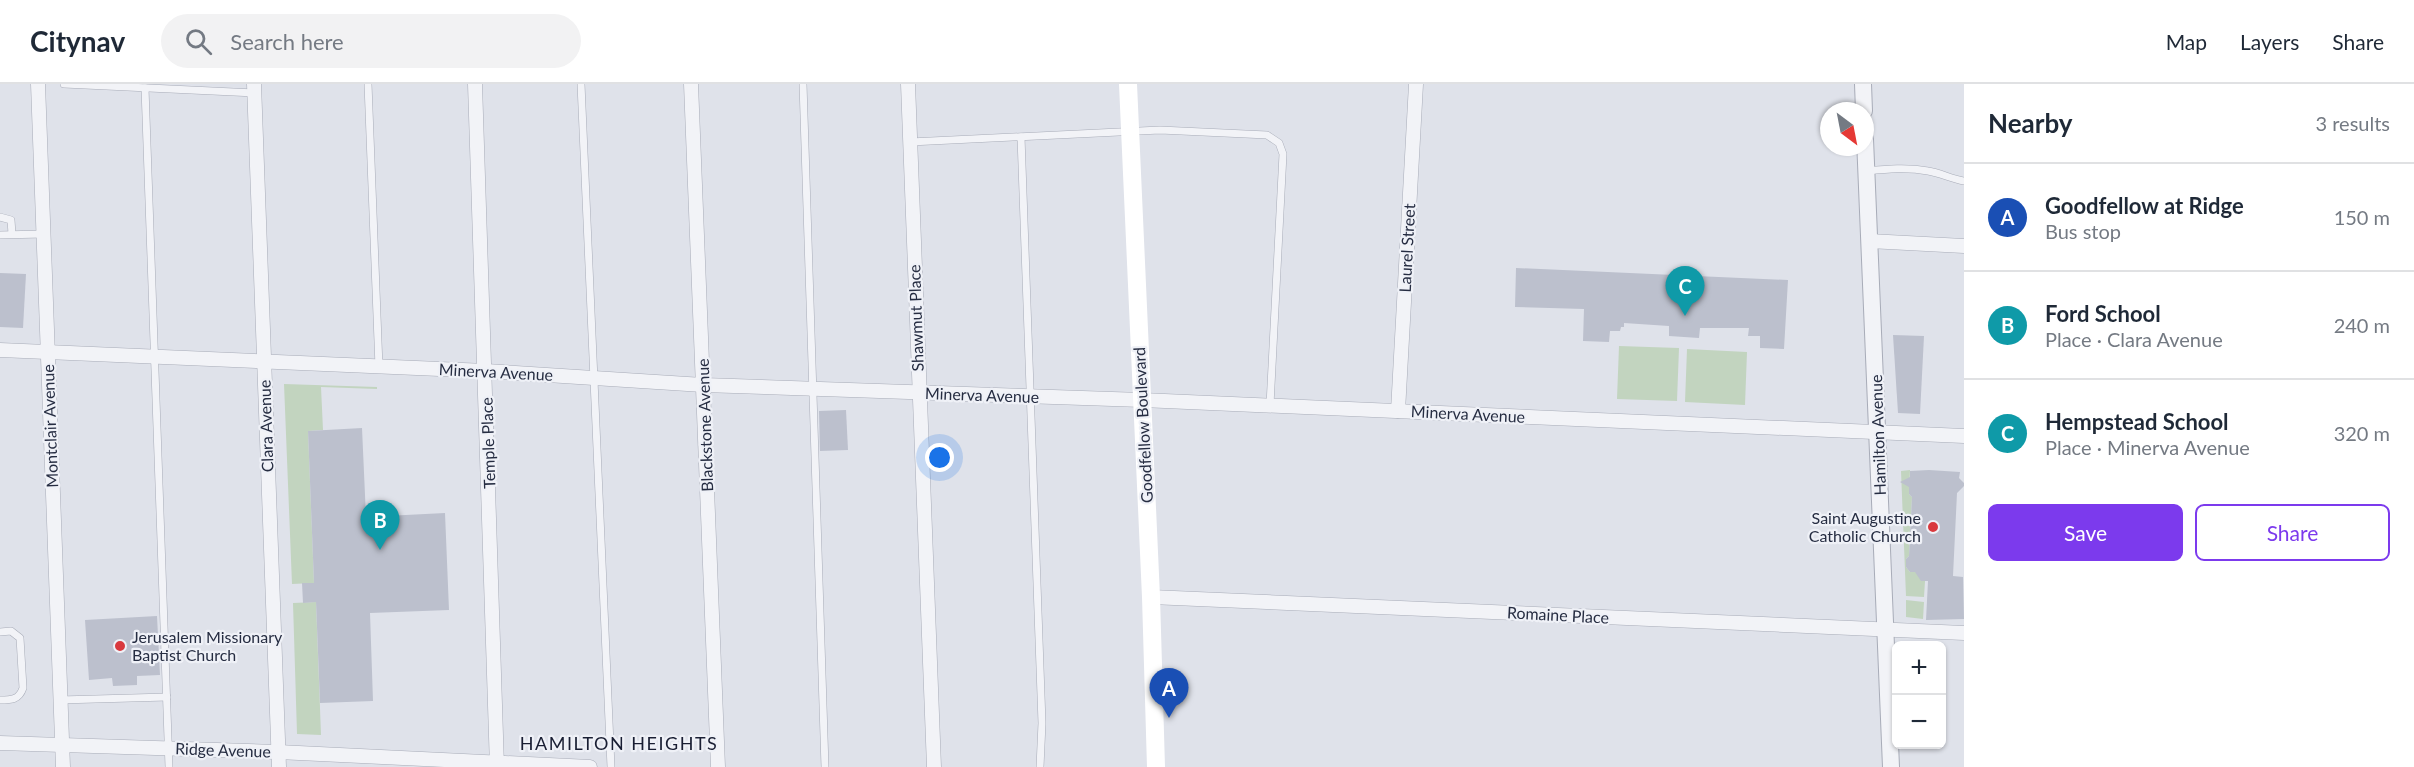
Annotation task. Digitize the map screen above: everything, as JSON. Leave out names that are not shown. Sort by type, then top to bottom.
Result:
[{"type":"main road","name":"Goodfellow Boulevard","points":[[1128,84],[1151,597],[1155,767]]},
{"type":"street","name":"Montclair Avenue","points":[[38,84],[63,767]]},
{"type":"street","name":"Temple Place","points":[[474,84],[486,371],[497,765]]},
{"type":"street","name":"Blackstone Avenue","points":[[691,84],[718,767]]},
{"type":"street","name":"Shawmut Place","points":[[908,84],[934,767]]},
{"type":"street","name":"Laurel Street","points":[[1398,411],[1416,84]]},
{"type":"street","points":[[1863,84],[1864,102]]},
{"type":"street","name":"Clara Avenue","points":[[255,88],[279,767]]},
{"type":"street","name":"Hamilton Avenue","points":[[1866,156],[1890,767]]},
{"type":"street","points":[[1869,242],[1964,246]]},
{"type":"street","name":"Minerva Avenue","points":[[0,350],[486,371],[812,389],[1270,405],[1964,436]]},
{"type":"street","name":"Romaine Place","points":[[1151,597],[1964,633]]},
{"type":"street","name":"Ridge Avenue","points":[[0,743],[278,752],[393,762],[590,767]]},
{"type":"lane","points":[[64,84],[145,88],[255,88]]},
{"type":"lane","points":[[368,84],[379,367]]},
{"type":"lane","points":[[581,84],[611,767]]},
{"type":"lane","points":[[803,84],[825,767]]},
{"type":"lane","points":[[145,88],[169,767]]},
{"type":"lane","points":[[910,142],[1160,130],[1267,135],[1279,143],[1283,154],[1270,405]]},
{"type":"lane","points":[[1021,137],[1028,397],[1042,723],[1040,767]]},
{"type":"lane","points":[[1866,171],[1898,168],[1928,171],[1964,181]]},
{"type":"lane","points":[[0,217],[11,220],[12,234]]},
{"type":"lane","points":[[0,235],[43,234]]},
{"type":"lane","points":[[0,633],[11,631],[20,638],[23,688],[20,695],[13,700],[0,700]]},
{"type":"lane","points":[[60,700],[167,697]]},
{"type":"green space","points":[[1619,346],[1679,348],[1677,401],[1617,399]]},
{"type":"green space","points":[[1687,349],[1747,352],[1745,405],[1685,402]]},
{"type":"green space","points":[[284,384],[377,387],[377,389],[321,387],[323,430],[308,431],[314,583],[292,584]]},
{"type":"green space","points":[[1910,470],[1909,494],[1912,497],[1909,556],[1906,559],[1906,567],[1910,572],[1918,572],[1925,581],[1924,597],[1906,596],[1901,471]]},
{"type":"green space","points":[[1906,600],[1924,602],[1923,619],[1906,617]]},
{"type":"green space","points":[[316,602],[321,735],[297,734],[293,603]]},
{"type":"building","points":[[1516,268],[1788,280],[1784,349],[1760,348],[1760,336],[1748,336],[1749,328],[1700,328],[1699,338],[1669,336],[1669,326],[1624,323],[1620,331],[1610,331],[1609,342],[1583,341],[1584,309],[1515,307]]},
{"type":"building","points":[[0,273],[26,274],[23,328],[0,327]]},
{"type":"building","points":[[1893,335],[1924,336],[1920,414],[1898,413]]},
{"type":"building","points":[[846,410],[848,450],[820,451],[819,411]]},
{"type":"building","points":[[362,428],[366,517],[445,513],[449,610],[370,613],[373,701],[320,703],[316,602],[303,603],[302,583],[314,583],[308,431]]},
{"type":"building","name":"Saint Augustine Catholic Church","points":[[1910,471],[1960,472],[1959,478],[1964,483],[1957,493],[1953,576],[1963,577],[1964,619],[1926,620],[1928,581],[1921,581],[1915,572],[1910,572],[1906,567],[1906,559],[1909,556],[1912,497],[1909,494],[1909,487],[1900,482],[1910,477]]},
{"type":"building","name":"Jerusalem Missionary Baptist Church","points":[[157,616],[160,675],[137,676],[137,685],[113,686],[112,678],[89,680],[85,620]]},
{"type":"place","name":"Hempstead School","points":[[1685,316]]},
{"type":"place","name":"Saint Augustine Catholic Church","points":[[1933,527]]},
{"type":"place","name":"Ford School","points":[[380,550]]},
{"type":"place","name":"Jerusalem Missionary Baptist Church","points":[[120,646]]},
{"type":"place","name":"Goodfellow at Ridge","points":[[1169,718]]},
{"type":"district","name":"HAMILTON HEIGHTS","points":[[619,744]]}]
